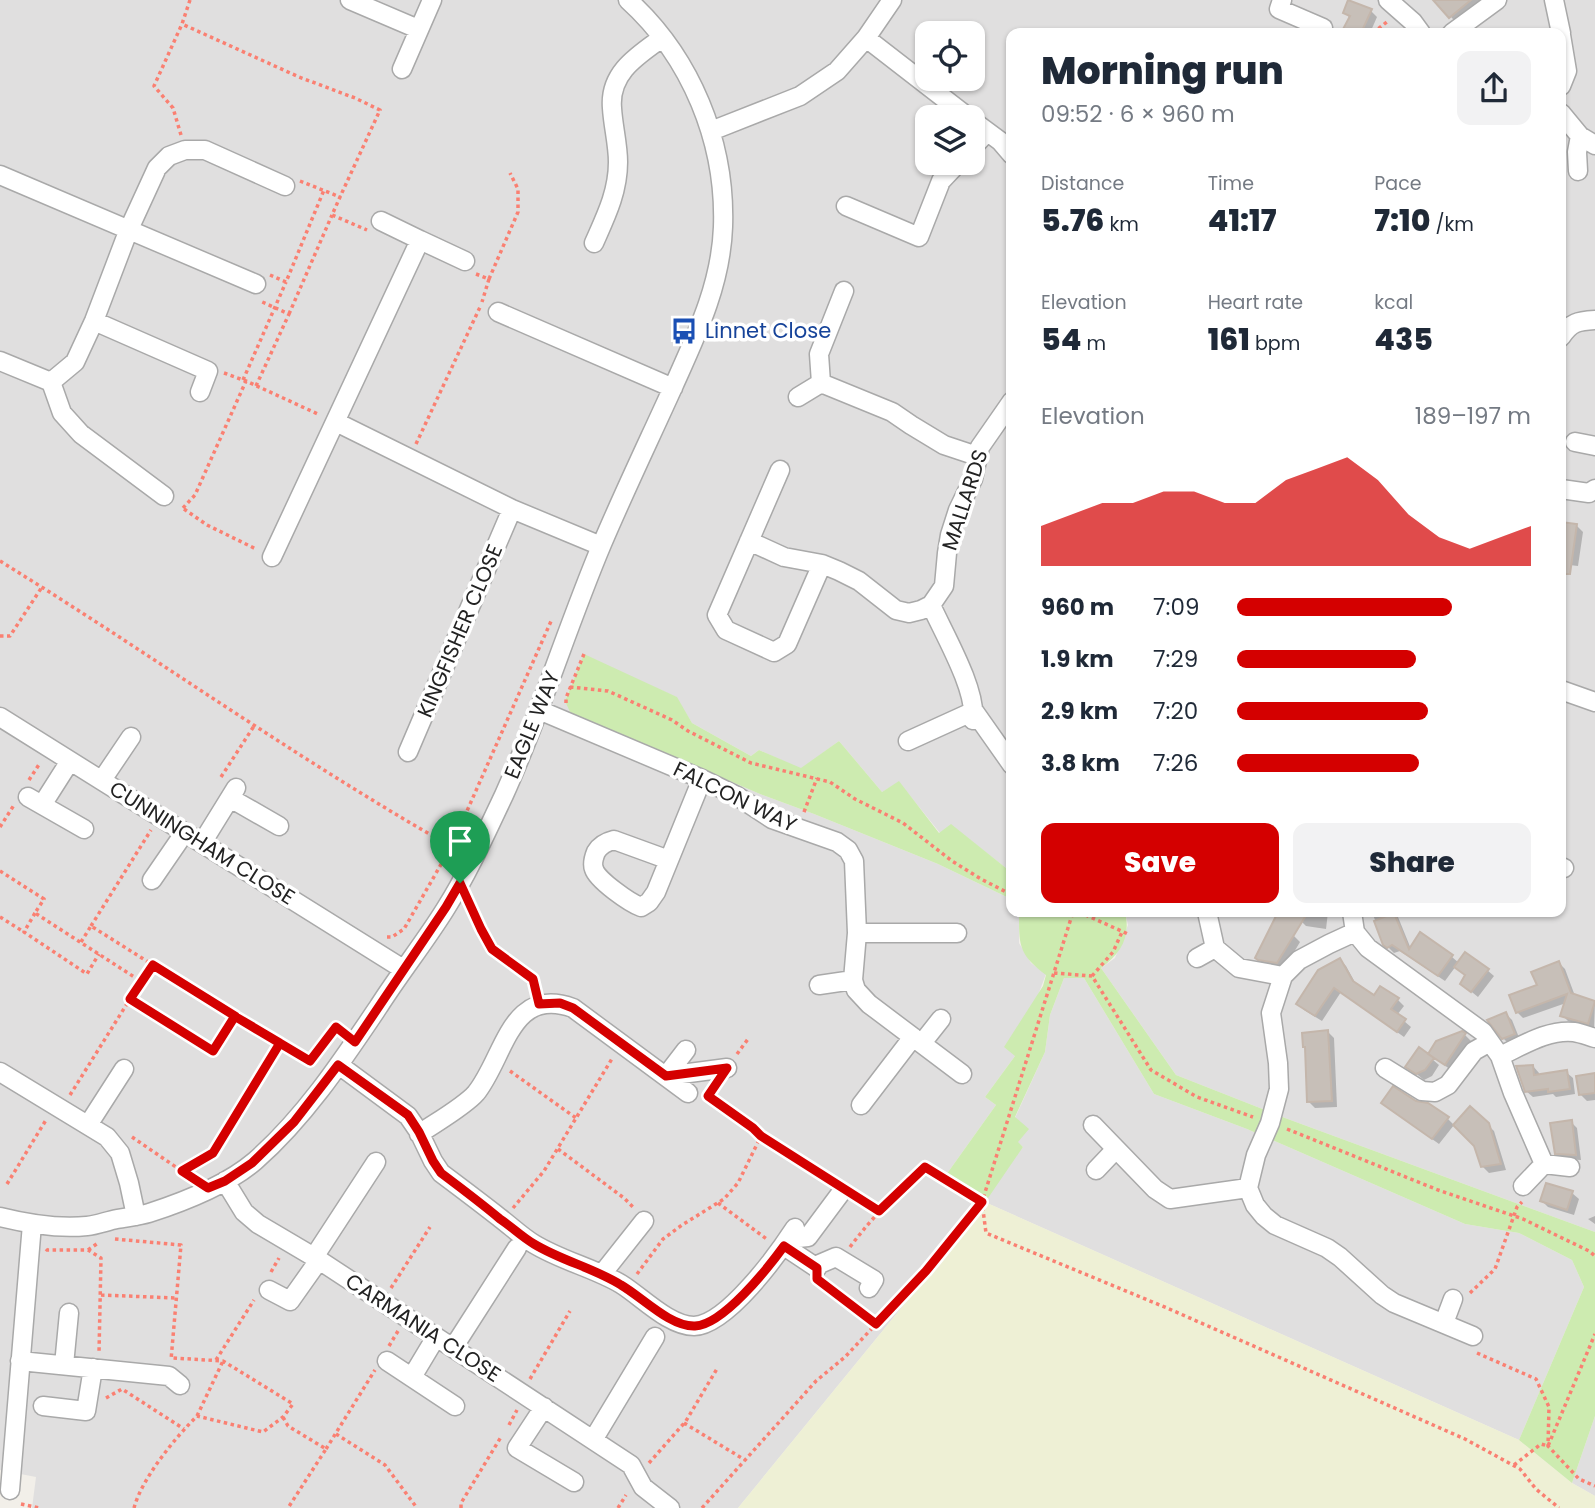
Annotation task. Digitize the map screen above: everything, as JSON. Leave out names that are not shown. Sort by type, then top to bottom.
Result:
[{"type":"street","points":[[350,0],[418,29]]},
{"type":"street","points":[[402,69],[432,0]]},
{"type":"street","name":"EAGLE WAY","points":[[0,1217],[32,1224],[87,1226],[146,1214],[225,1181],[252,1163],[294,1122],[355,1042],[446,907],[473,859],[539,710],[601,546],[705,315],[722,247],[722,191],[717,157],[700,99],[662,38],[643,13],[628,0]]},
{"type":"street","points":[[710,131],[800,96],[837,71],[866,38],[892,0]]},
{"type":"street","points":[[1282,0],[1279,9],[1323,28]]},
{"type":"street","points":[[1388,0],[1417,28]]},
{"type":"street","points":[[1459,28],[1497,0]]},
{"type":"street","points":[[1554,0],[1560,28]]},
{"type":"street","points":[[594,243],[609,212],[617,177],[618,159],[611,105],[617,80],[624,68],[662,38]]},
{"type":"street","points":[[866,38],[953,105]]},
{"type":"street","points":[[1566,118],[1587,140],[1577,152],[1578,171]]},
{"type":"street","points":[[51,382],[75,362],[94,321],[129,229],[157,168],[169,156],[185,150],[205,150],[285,186]]},
{"type":"street","points":[[0,175],[256,284]]},
{"type":"street","points":[[846,206],[919,237],[941,181],[947,175]]},
{"type":"street","points":[[381,221],[465,261]]},
{"type":"street","points":[[272,557],[420,240]]},
{"type":"street","points":[[821,383],[819,354],[844,291]]},
{"type":"street","points":[[490,307],[673,388]]},
{"type":"street","points":[[1566,330],[1581,317]]},
{"type":"street","points":[[94,321],[208,371],[200,392]]},
{"type":"street","points":[[0,361],[51,382],[62,413],[81,434],[164,496]]},
{"type":"street","points":[[798,397],[821,383]]},
{"type":"street","points":[[821,383],[892,411],[944,444],[977,456]]},
{"type":"street","name":"MALLARDS","points":[[931,605],[944,586],[950,535],[973,479],[977,456],[989,431],[1006,409]]},
{"type":"street","points":[[335,422],[512,509],[601,546]]},
{"type":"street","points":[[1575,442],[1595,446]]},
{"type":"street","points":[[780,470],[717,615],[726,630],[774,652],[786,643],[822,564]]},
{"type":"street","points":[[1566,490],[1589,493],[1595,489]]},
{"type":"street","name":"KINGFISHER CLOSE","points":[[408,752],[512,509]]},
{"type":"street","points":[[750,541],[783,557],[822,564],[859,582],[896,610],[909,613],[931,605],[970,690],[973,717],[1006,758]]},
{"type":"street","points":[[1566,692],[1595,702]]},
{"type":"street","name":"FALCON WAY","points":[[539,710],[702,779],[737,796],[772,818],[837,842],[848,850],[854,861],[857,933],[853,980]]},
{"type":"street","name":"CUNNINGHAM CLOSE","points":[[0,717],[403,969]]},
{"type":"street","points":[[908,741],[973,717]]},
{"type":"street","points":[[102,780],[131,737]]},
{"type":"street","points":[[70,761],[29,797],[84,829]]},
{"type":"street","points":[[669,860],[702,779]]},
{"type":"street","points":[[202,843],[233,793],[279,826]]},
{"type":"street","points":[[152,880],[185,832]]},
{"type":"street","points":[[1208,917],[1215,948],[1239,968],[1283,976]]},
{"type":"street","points":[[1353,917],[1355,932],[1368,948],[1483,1032],[1495,1049],[1544,1164]]},
{"type":"street","points":[[1355,932],[1299,960],[1283,976],[1271,1013],[1279,1089],[1270,1123],[1256,1155],[1248,1188],[1255,1205],[1275,1225],[1340,1256],[1394,1303],[1473,1336]]},
{"type":"street","points":[[857,933],[957,933]]},
{"type":"street","points":[[1198,958],[1215,948]]},
{"type":"street","points":[[819,985],[853,980],[856,990],[869,1004],[962,1074]]},
{"type":"street","points":[[419,1134],[473,1096],[483,1084],[509,1032],[528,1010],[539,1004],[560,1003],[573,1008],[688,1093]]},
{"type":"street","points":[[861,1105],[918,1040],[941,1019]]},
{"type":"street","points":[[1385,1068],[1422,1091],[1435,1092],[1448,1085],[1474,1051],[1495,1049],[1560,1032],[1574,1032],[1595,1038]]},
{"type":"street","points":[[666,1076],[687,1050]]},
{"type":"street","points":[[338,1065],[408,1115],[441,1173],[502,1220],[533,1243],[561,1259],[602,1274],[681,1324],[695,1326],[720,1316],[756,1280],[787,1240],[808,1237],[843,1191]]},
{"type":"street","points":[[666,1076],[727,1068]]},
{"type":"street","points":[[88,1125],[124,1069]]},
{"type":"street","points":[[0,1072],[107,1137],[120,1153],[130,1183],[136,1216]]},
{"type":"street","points":[[1093,1125],[1155,1189],[1170,1199],[1248,1188]]},
{"type":"street","points":[[1096,1170],[1115,1150]]},
{"type":"street","points":[[264,1287],[290,1301],[376,1162]]},
{"type":"street","points":[[1544,1164],[1570,1167]]},
{"type":"street","points":[[1523,1186],[1544,1164]]},
{"type":"street","name":"CARMANIA CLOSE","points":[[225,1181],[244,1212],[258,1224],[316,1258],[593,1440],[635,1471],[643,1487],[670,1508]]},
{"type":"street","points":[[602,1274],[642,1217]]},
{"type":"street","points":[[15,1497],[20,1361],[32,1224]]},
{"type":"street","points":[[787,1240],[816,1267],[836,1257],[874,1280],[869,1289]]},
{"type":"street","points":[[453,1348],[517,1248]]},
{"type":"street","points":[[1444,1323],[1453,1299]]},
{"type":"street","points":[[64,1366],[69,1313]]},
{"type":"street","points":[[412,1377],[436,1337]]},
{"type":"street","points":[[593,1440],[655,1337]]},
{"type":"street","points":[[384,1359],[454,1406]]},
{"type":"street","points":[[20,1361],[173,1373]]},
{"type":"street","points":[[43,1406],[86,1411],[96,1368]]},
{"type":"street","points":[[544,1407],[517,1448],[574,1482]]},
{"type":"path","points":[[185,150],[173,108],[154,86],[190,0]]},
{"type":"path","points":[[182,24],[380,110],[256,386]]},
{"type":"path","points":[[409,458],[490,307],[489,279],[519,212],[518,189],[510,173]]},
{"type":"path","points":[[285,186],[289,177],[340,197]]},
{"type":"path","points":[[183,509],[195,495],[324,190]]},
{"type":"path","points":[[332,215],[375,234],[381,221]]},
{"type":"path","points":[[465,261],[462,269],[489,279]]},
{"type":"path","points":[[256,284],[286,282]]},
{"type":"path","points":[[256,284],[275,308],[289,314]]},
{"type":"path","points":[[208,371],[244,380],[335,422]]},
{"type":"path","points":[[164,496],[207,524],[272,557]]},
{"type":"path","points":[[0,561],[334,777],[473,859]]},
{"type":"path","points":[[0,636],[10,636],[41,587]]},
{"type":"path","points":[[576,727],[579,719],[570,712],[565,701],[584,654]]},
{"type":"path","points":[[570,687],[608,691],[672,720],[751,763],[830,782],[855,799],[903,823],[952,861],[1006,892]]},
{"type":"path","points":[[0,827],[29,797],[43,759]]},
{"type":"path","points":[[798,829],[817,778]]},
{"type":"path","points":[[81,943],[160,816]]},
{"type":"path","points":[[0,871],[44,899],[24,932]]},
{"type":"path","points":[[460,883],[492,949],[533,979],[539,1004]]},
{"type":"path","points":[[35,913],[142,982]]},
{"type":"path","points":[[0,917],[87,974],[99,954]]},
{"type":"path","points":[[702,1508],[816,1381],[845,1357],[926,1271],[982,1202],[1074,917]]},
{"type":"path","points":[[1088,917],[1128,934]]},
{"type":"path","points":[[91,926],[310,1061],[336,1027],[355,1042]]},
{"type":"path","points":[[1092,976],[1112,952],[1122,932]]},
{"type":"path","points":[[7,1184],[153,965]]},
{"type":"path","points":[[1054,973],[1092,976]]},
{"type":"path","points":[[1092,976],[1151,1070],[1197,1097],[1333,1146],[1438,1190],[1522,1219],[1595,1256]]},
{"type":"path","points":[[130,999],[213,1051],[235,1016]]},
{"type":"path","points":[[748,1039],[708,1096],[761,1136],[843,1191],[879,1211]]},
{"type":"path","points":[[182,1171],[213,1153],[280,1043]]},
{"type":"path","points":[[502,1220],[544,1171],[621,1043]]},
{"type":"path","points":[[493,1062],[514,1073],[576,1118]]},
{"type":"path","points":[[128,1134],[208,1188]]},
{"type":"path","points":[[627,1288],[663,1239],[724,1199],[738,1183],[761,1136]]},
{"type":"path","points":[[558,1149],[624,1198],[642,1217]]},
{"type":"path","points":[[841,1260],[869,1222],[925,1167],[982,1202]]},
{"type":"path","points":[[1453,1299],[1465,1297],[1495,1269],[1517,1207],[1528,1194],[1523,1186]]},
{"type":"path","points":[[982,1202],[986,1233],[1167,1308],[1465,1439],[1520,1469],[1536,1489],[1559,1508]]},
{"type":"path","points":[[717,1203],[787,1240]]},
{"type":"path","points":[[383,1302],[430,1227]]},
{"type":"path","points":[[88,1250],[106,1238],[181,1245],[173,1373],[223,1360],[293,1404],[283,1417],[263,1432],[197,1416]]},
{"type":"path","points":[[216,1360],[264,1287],[289,1242]]},
{"type":"path","points":[[30,1244],[47,1250],[88,1250],[101,1258],[96,1368]]},
{"type":"path","points":[[816,1267],[817,1279],[876,1324]]},
{"type":"path","points":[[100,1295],[176,1298]]},
{"type":"path","points":[[461,1508],[461,1503],[570,1311]]},
{"type":"path","points":[[288,1508],[384,1359],[407,1318]]},
{"type":"path","points":[[1548,1446],[1595,1334]]},
{"type":"path","points":[[1473,1336],[1477,1353],[1536,1379],[1549,1407],[1548,1446]]},
{"type":"path","points":[[134,1508],[137,1497],[155,1469],[184,1429],[197,1416],[223,1360]]},
{"type":"path","points":[[618,1508],[635,1471],[684,1423],[718,1367]]},
{"type":"path","points":[[88,1403],[95,1404],[122,1389],[184,1429]]},
{"type":"path","points":[[283,1417],[288,1426],[327,1449]]},
{"type":"path","points":[[684,1423],[745,1460]]},
{"type":"path","points":[[336,1434],[385,1465],[417,1508]]},
{"type":"path","points":[[1514,1465],[1541,1444],[1548,1446],[1580,1479],[1595,1486]]},
{"type":"path","points":[[15,1497],[40,1508]]},
{"type":"shaded area","points":[[0,0],[1595,0],[1595,1232],[1176,1075],[1101,968],[1115,958],[1128,925],[1126,917],[1566,917],[1566,28],[1006,28],[1006,868],[951,825],[940,833],[899,782],[882,792],[839,741],[801,769],[759,750],[751,756],[692,723],[676,697],[584,655],[566,698],[579,719],[938,864],[1006,897],[1006,917],[1019,917],[1019,943],[1031,963],[1046,974],[1015,1056],[985,1097],[996,1105],[941,1182],[973,1204],[1023,1147],[1017,1142],[1015,1118],[1045,1052],[1050,1015],[1064,978],[1084,978],[1154,1094],[1247,1129],[1465,1224],[1519,1233],[1572,1260],[1584,1287],[1519,1440],[987,1203],[738,1508],[32,1508],[36,1477],[0,1470]]},
{"type":"shaded area","points":[[1595,1416],[1595,1496],[1572,1483]]},
{"type":"green space","points":[[584,654],[677,697],[692,723],[751,756],[759,750],[801,768],[839,741],[882,792],[899,781],[939,833],[951,824],[1006,868],[1006,897],[938,864],[579,719],[570,712],[565,701]]},
{"type":"green space","points":[[1019,917],[1126,917],[1127,929],[1123,944],[1101,968],[1176,1075],[1595,1232],[1595,1416],[1572,1483],[1519,1440],[1584,1287],[1572,1260],[1519,1233],[1465,1224],[1247,1129],[1154,1094],[1084,978],[1064,978],[1050,1015],[1045,1052],[1015,1117],[1029,1129],[1018,1142],[1023,1147],[986,1201],[974,1204],[941,1182],[996,1105],[985,1097],[1015,1056],[1004,1047],[1043,986],[1046,975],[1025,955],[1019,933]]},
{"type":"green space","points":[[987,1203],[1519,1440],[1572,1483],[1595,1496],[1595,1508],[738,1508]]},
{"type":"building","points":[[1348,0],[1372,9],[1363,28],[1344,28],[1350,16],[1343,13]]},
{"type":"building","points":[[1433,0],[1471,0],[1449,18]]},
{"type":"building","points":[[1566,523],[1577,524],[1570,574],[1566,574]]},
{"type":"building","points":[[1276,917],[1305,917],[1277,963],[1255,958]]},
{"type":"building","points":[[1384,917],[1396,917],[1409,949],[1420,932],[1453,955],[1438,976],[1392,945],[1387,948],[1383,945],[1374,921]]},
{"type":"building","points":[[1465,952],[1489,969],[1471,992],[1460,984],[1465,975],[1454,967]]},
{"type":"building","points":[[1340,958],[1353,981],[1374,995],[1380,986],[1399,998],[1391,1009],[1406,1019],[1397,1032],[1334,988],[1315,1016],[1296,1004],[1318,970]]},
{"type":"building","points":[[1559,961],[1571,993],[1595,1001],[1588,1024],[1560,1016],[1567,994],[1516,1013],[1509,995],[1537,985],[1531,972]]},
{"type":"building","points":[[1506,1012],[1515,1034],[1502,1039],[1487,1020]]},
{"type":"building","points":[[1328,1030],[1332,1101],[1307,1102],[1302,1033]]},
{"type":"building","points":[[1462,1031],[1466,1033],[1445,1065],[1428,1054],[1436,1041]]},
{"type":"building","points":[[1419,1047],[1434,1058],[1425,1070],[1416,1074],[1405,1067]]},
{"type":"building","points":[[1533,1065],[1534,1075],[1567,1070],[1570,1089],[1525,1092],[1516,1066]]},
{"type":"building","points":[[1595,1073],[1595,1093],[1579,1095],[1576,1076]]},
{"type":"building","points":[[1393,1086],[1449,1117],[1432,1139],[1381,1103]]},
{"type":"building","points":[[1470,1106],[1489,1123],[1501,1164],[1481,1167],[1474,1146],[1453,1125]]},
{"type":"building","points":[[1572,1120],[1576,1155],[1555,1154],[1550,1123]]},
{"type":"building","points":[[1546,1183],[1573,1191],[1567,1210],[1540,1201]]},
{"type":"place","name":"Linnet Close","points":[[684,331]]},
{"type":"route","points":[[460,883],[492,949],[533,979],[539,1004],[560,1003],[573,1008],[666,1076],[727,1068],[708,1096],[761,1136],[879,1211],[925,1167],[982,1202],[926,1271],[876,1324],[817,1279],[817,1268],[784,1246],[756,1280],[720,1316],[695,1326],[681,1324],[667,1317],[622,1285],[602,1274],[561,1259],[533,1243],[441,1173],[408,1115],[338,1065],[294,1122],[252,1163],[225,1181],[208,1188],[182,1171],[213,1153],[280,1043],[235,1016],[213,1051],[130,999],[153,965],[310,1061],[336,1027],[355,1042],[460,883]]}]
